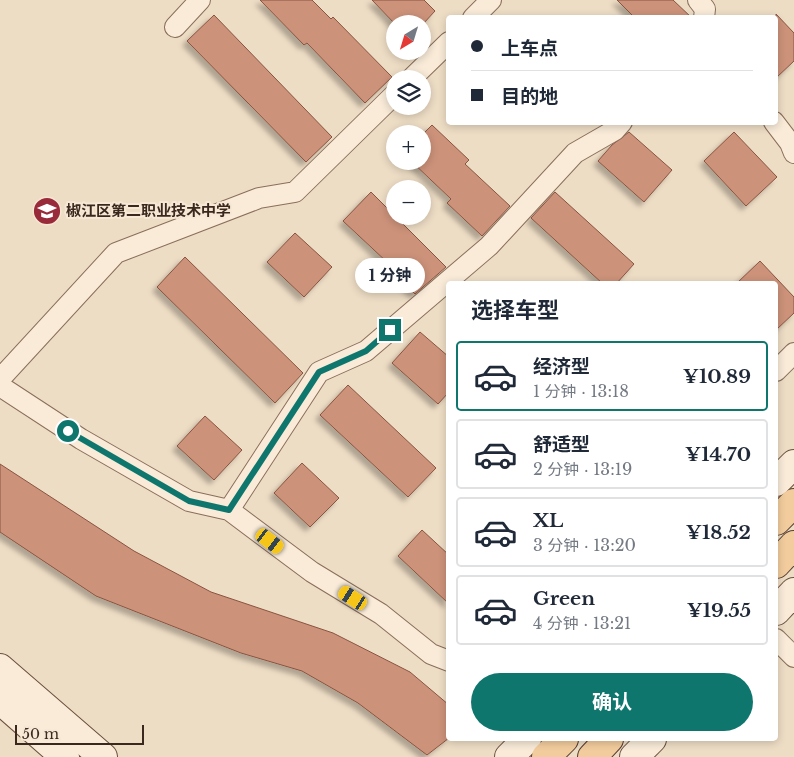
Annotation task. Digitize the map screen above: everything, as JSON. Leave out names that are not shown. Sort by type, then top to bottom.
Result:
[{"type":"main road","points":[[778,480],[794,464]]},
{"type":"main road","points":[[778,519],[794,503]]},
{"type":"main road","points":[[778,562],[794,545]]},
{"type":"main road","points":[[778,608],[794,592]]},
{"type":"main road","points":[[0,668],[9,705],[65,757]]},
{"type":"main road","points":[[9,705],[103,757]]},
{"type":"main road","points":[[509,757],[524,741]]},
{"type":"main road","points":[[546,757],[562,741]]},
{"type":"main road","points":[[592,757],[607,741]]},
{"type":"main road","points":[[634,757],[650,741]]},
{"type":"street","points":[[175,27],[200,0]]},
{"type":"street","points":[[477,15],[491,0]]},
{"type":"street","points":[[420,70],[446,45]]},
{"type":"street","points":[[0,379],[116,253],[259,198],[295,192],[386,103]]},
{"type":"street","points":[[448,281],[489,246],[576,154],[615,130],[619,125]]},
{"type":"street","points":[[776,125],[790,142],[794,153]]},
{"type":"street","points":[[229,510],[319,372],[366,351],[446,283]]},
{"type":"street","points":[[778,369],[794,353]]},
{"type":"street","points":[[0,386],[81,439],[189,501],[229,510],[312,572],[381,614],[431,654],[446,660]]},
{"type":"street","points":[[778,641],[794,657]]},
{"type":"building","points":[[260,0],[312,0],[331,19],[333,17],[386,71],[386,83],[365,103],[307,43],[304,45]]},
{"type":"building","points":[[372,0],[424,0],[435,11],[431,15],[386,15]]},
{"type":"building","points":[[617,0],[673,0],[689,15],[632,15]]},
{"type":"building","points":[[214,15],[332,137],[306,162],[187,41]]},
{"type":"building","points":[[778,16],[794,33],[794,61],[778,76]]},
{"type":"building","points":[[431,126],[469,160],[465,164],[510,206],[482,236],[447,203],[451,199],[420,170],[431,170]]},
{"type":"building","points":[[629,132],[672,170],[644,202],[598,161],[612,145]]},
{"type":"building","points":[[734,132],[777,177],[746,206],[704,161]]},
{"type":"building","points":[[371,192],[386,207],[386,225],[404,225],[446,267],[415,294],[385,266],[388,263],[343,221]]},
{"type":"building","points":[[555,192],[634,264],[619,281],[600,281],[531,218]]},
{"type":"building","points":[[295,233],[332,267],[304,297],[267,262]]},
{"type":"building","points":[[185,257],[303,373],[275,403],[157,287]]},
{"type":"building","points":[[760,261],[794,297],[794,313],[778,328],[778,281],[739,281]]},
{"type":"building","points":[[420,332],[446,354],[446,395],[438,404],[392,363]]},
{"type":"building","points":[[348,385],[436,468],[408,497],[320,415]]},
{"type":"building","points":[[205,416],[242,450],[214,480],[177,446]]},
{"type":"building","points":[[302,463],[339,498],[310,527],[274,493]]},
{"type":"building","points":[[0,464],[134,551],[211,592],[333,633],[410,672],[446,702],[446,740],[427,755],[358,703],[302,671],[241,653],[96,596],[0,532]]},
{"type":"building","points":[[422,530],[446,552],[446,601],[398,556]]},
{"type":"place","name":"椒江区第二职业技术中学","points":[[47,211]]},
{"type":"route","points":[[68,431],[189,501],[229,510],[319,372],[366,351],[390,330]]}]
